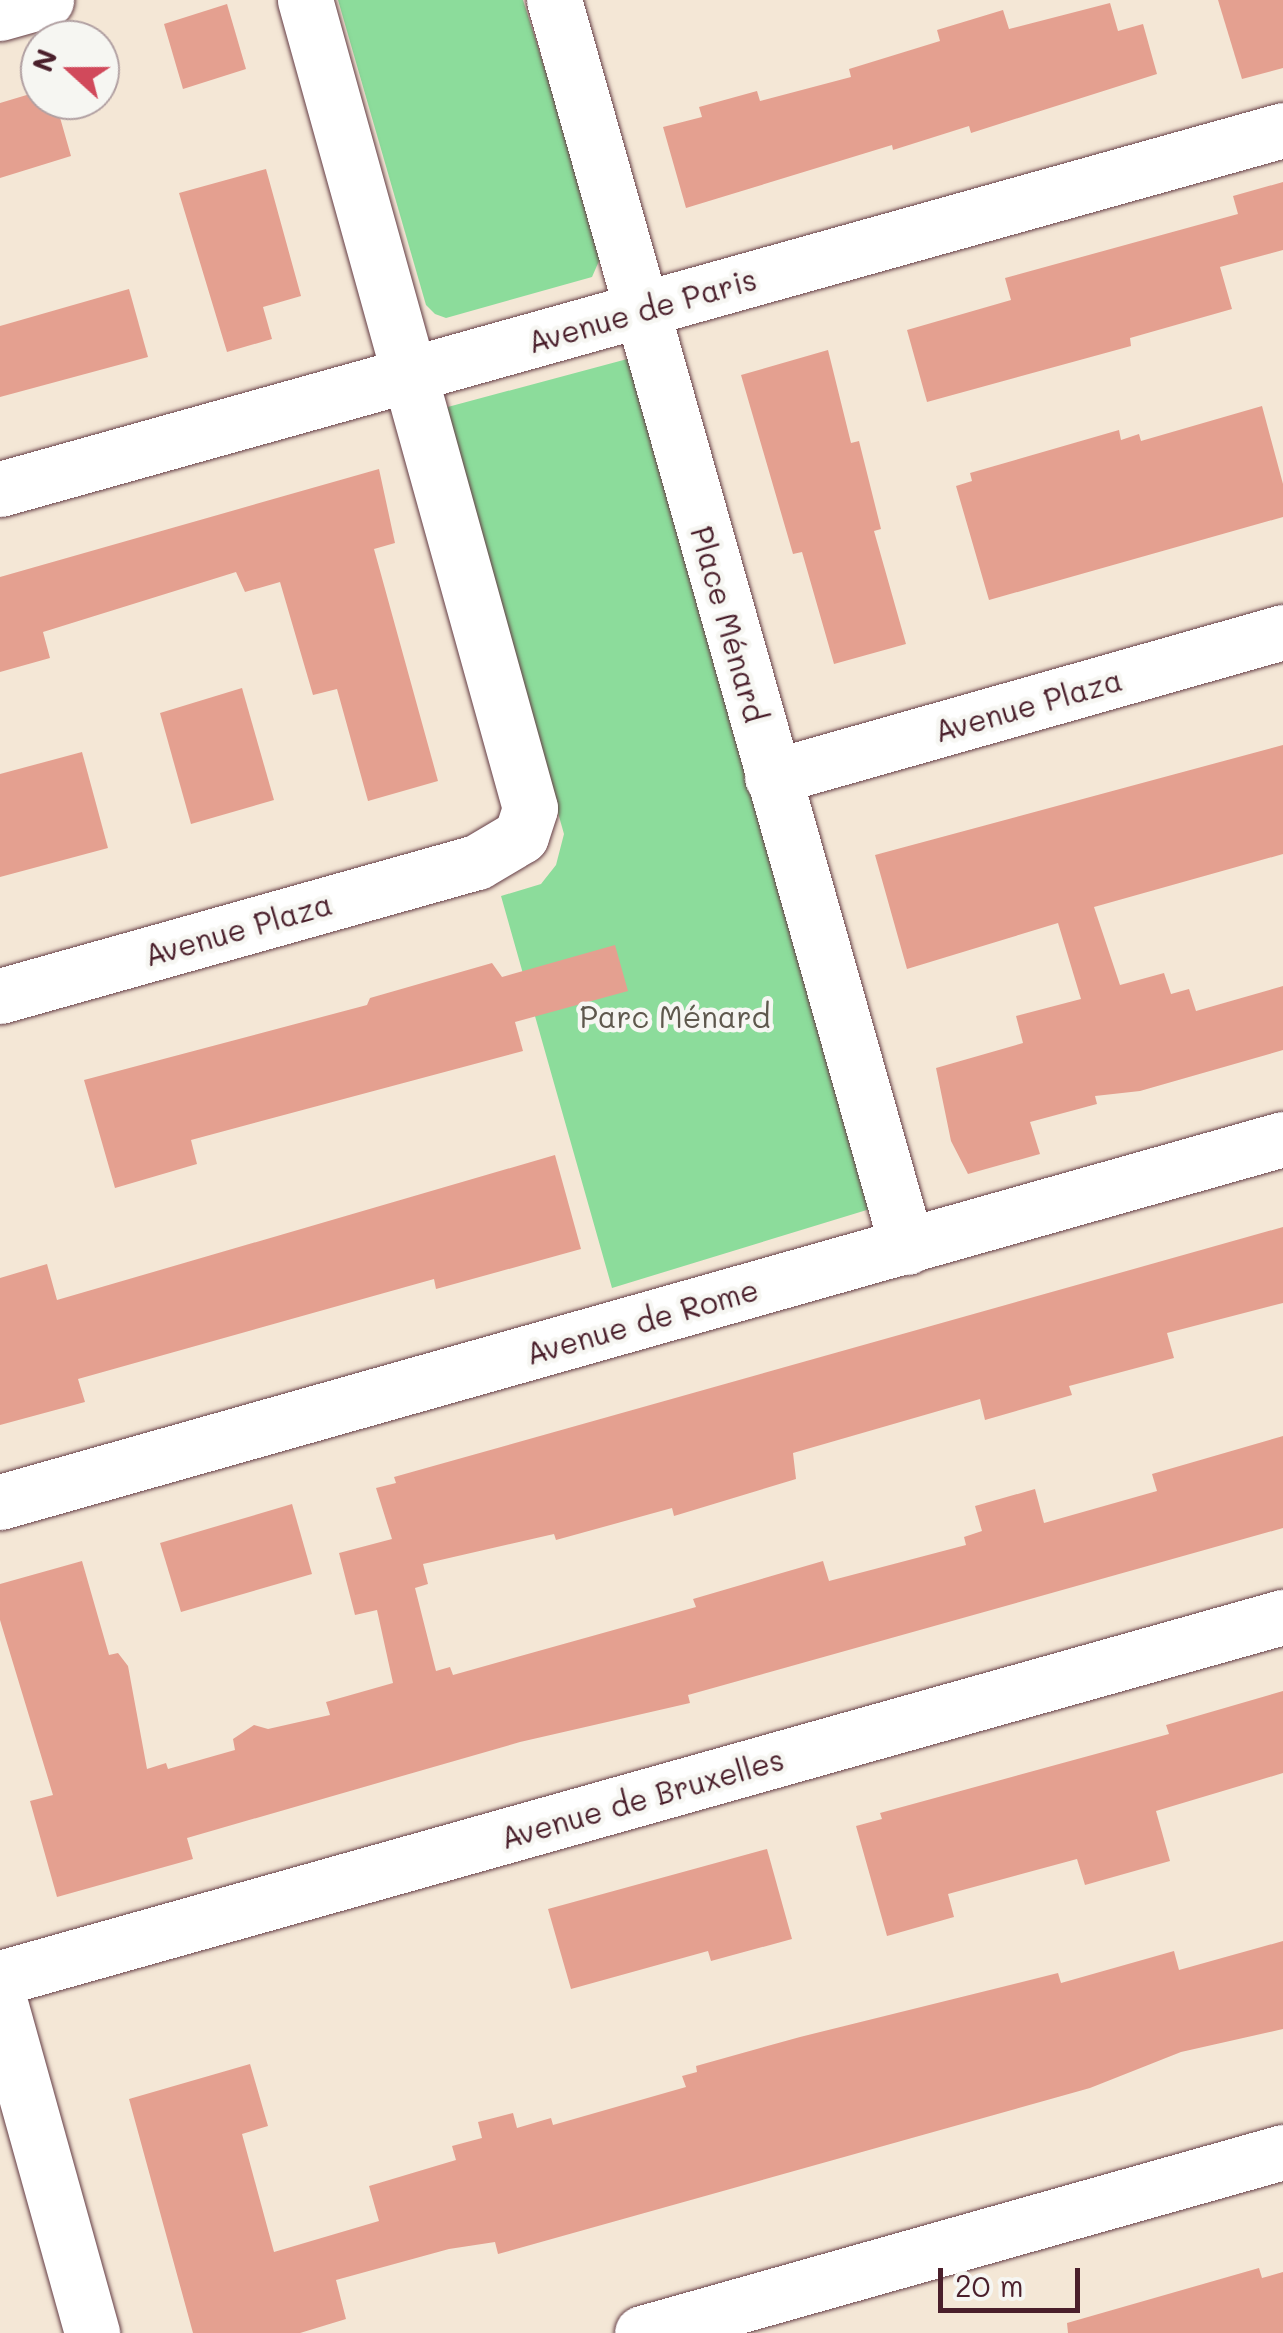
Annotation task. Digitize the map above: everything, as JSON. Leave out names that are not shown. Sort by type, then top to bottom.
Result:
[{"type":"street","points":[[0,13],[46,0]]},
{"type":"street","points":[[305,0],[410,377]]},
{"type":"street","name":"Place Ménard","points":[[554,0],[906,1246]]},
{"type":"street","name":"Avenue de Paris","points":[[0,489],[1283,130]]},
{"type":"street","name":"Avenue Plaza","points":[[0,996],[476,862],[520,836],[530,808],[410,377]]},
{"type":"street","name":"Avenue Plaza","points":[[772,777],[1283,632]]},
{"type":"street","name":"Avenue de Rome","points":[[0,1502],[1283,1139]]},
{"type":"street","name":"Avenue de Bruxelles","points":[[0,1978],[1283,1617]]},
{"type":"street","points":[[0,2003],[92,2333]]},
{"type":"street","points":[[642,2333],[1283,2152]]},
{"type":"green space","points":[[338,0],[523,0],[603,252],[592,277],[446,318],[426,305]]},
{"type":"green space","name":"Parc Ménard","points":[[631,358],[870,1209],[612,1288],[501,896],[541,884],[556,865],[564,834],[444,408]]},
{"type":"building","points":[[1218,0],[1283,0],[1283,68],[1242,79]]},
{"type":"building","points":[[1110,3],[1118,31],[1143,24],[1157,74],[971,133],[969,126],[893,150],[892,145],[686,208],[663,127],[702,117],[699,107],[757,91],[760,101],[851,77],[849,69],[940,41],[937,30],[1003,10],[1009,29]]},
{"type":"building","points":[[227,4],[246,69],[183,89],[164,24]]},
{"type":"building","points":[[20,97],[20,120],[61,120],[71,156],[0,178],[0,103]]},
{"type":"building","points":[[266,169],[301,296],[263,307],[272,339],[227,352],[179,193]]},
{"type":"building","points":[[1283,182],[1283,250],[1220,267],[1232,309],[1130,338],[1131,346],[927,402],[907,330],[1011,300],[1005,278],[1238,214],[1233,196]]},
{"type":"building","points":[[129,289],[148,357],[0,397],[0,326]]},
{"type":"building","points":[[828,350],[851,443],[859,441],[881,529],[874,531],[906,644],[834,664],[802,552],[793,554],[741,375]]},
{"type":"building","points":[[1262,406],[1283,484],[1283,517],[989,600],[956,486],[972,481],[970,473],[1119,430],[1121,440],[1139,434],[1141,441]]},
{"type":"building","points":[[379,469],[395,543],[374,549],[438,781],[368,801],[337,689],[313,695],[280,582],[245,592],[236,572],[43,632],[50,658],[0,672],[0,577]]},
{"type":"building","points":[[242,688],[274,800],[191,824],[160,713]]},
{"type":"building","points":[[1283,745],[1283,854],[1094,907],[1120,985],[1164,973],[1171,994],[1189,989],[1196,1011],[1283,986],[1283,1050],[1140,1091],[1095,1096],[1097,1104],[1030,1122],[1040,1154],[968,1174],[951,1141],[936,1068],[1023,1043],[1016,1016],[1081,999],[1058,923],[907,969],[875,855]]},
{"type":"building","points":[[82,752],[108,848],[0,877],[0,774]]},
{"type":"building","points":[[615,945],[628,991],[515,1022],[523,1051],[191,1140],[197,1164],[115,1188],[84,1080],[367,1005],[370,998],[492,963],[502,977]]},
{"type":"building","points":[[555,1155],[581,1249],[436,1289],[434,1279],[78,1379],[85,1402],[0,1425],[0,1278],[47,1264],[57,1300]]},
{"type":"building","points":[[1283,1227],[1283,1303],[1167,1333],[1174,1358],[1069,1386],[1072,1395],[985,1420],[980,1399],[793,1453],[796,1479],[674,1516],[672,1508],[556,1540],[554,1534],[423,1564],[428,1584],[415,1588],[436,1671],[450,1667],[453,1675],[696,1607],[693,1599],[823,1561],[829,1581],[966,1545],[964,1537],[982,1531],[975,1506],[1035,1489],[1044,1523],[1157,1491],[1152,1474],[1283,1436],[1283,1528],[688,1695],[690,1703],[520,1742],[187,1838],[193,1859],[57,1897],[30,1801],[53,1795],[0,1620],[0,1584],[82,1561],[109,1655],[118,1653],[128,1666],[147,1769],[166,1763],[168,1769],[235,1750],[233,1739],[254,1725],[268,1729],[330,1715],[326,1702],[393,1683],[377,1610],[355,1615],[339,1553],[392,1539],[376,1488],[396,1483],[394,1477]]},
{"type":"building","points":[[292,1504],[312,1574],[181,1612],[160,1543]]},
{"type":"building","points":[[1283,1691],[1283,1773],[1156,1811],[1170,1861],[1085,1885],[1077,1859],[948,1894],[954,1917],[887,1936],[856,1826],[882,1819],[880,1813],[1169,1734],[1166,1725]]},
{"type":"building","points":[[767,1849],[792,1939],[711,1961],[708,1951],[571,1989],[548,1909]]},
{"type":"building","points":[[1283,1941],[1283,2029],[1181,2052],[1090,2088],[498,2254],[495,2242],[449,2249],[336,2280],[346,2319],[300,2333],[193,2333],[129,2099],[250,2064],[268,2126],[242,2134],[274,2252],[379,2221],[369,2186],[456,2160],[452,2146],[482,2138],[478,2122],[513,2113],[517,2128],[551,2118],[553,2125],[686,2087],[682,2076],[697,2072],[696,2066],[800,2037],[1058,1973],[1061,1983],[1174,1951],[1179,1970]]},
{"type":"building","points":[[1259,2268],[1262,2278],[1283,2272],[1283,2333],[1068,2333],[1067,2323]]}]
